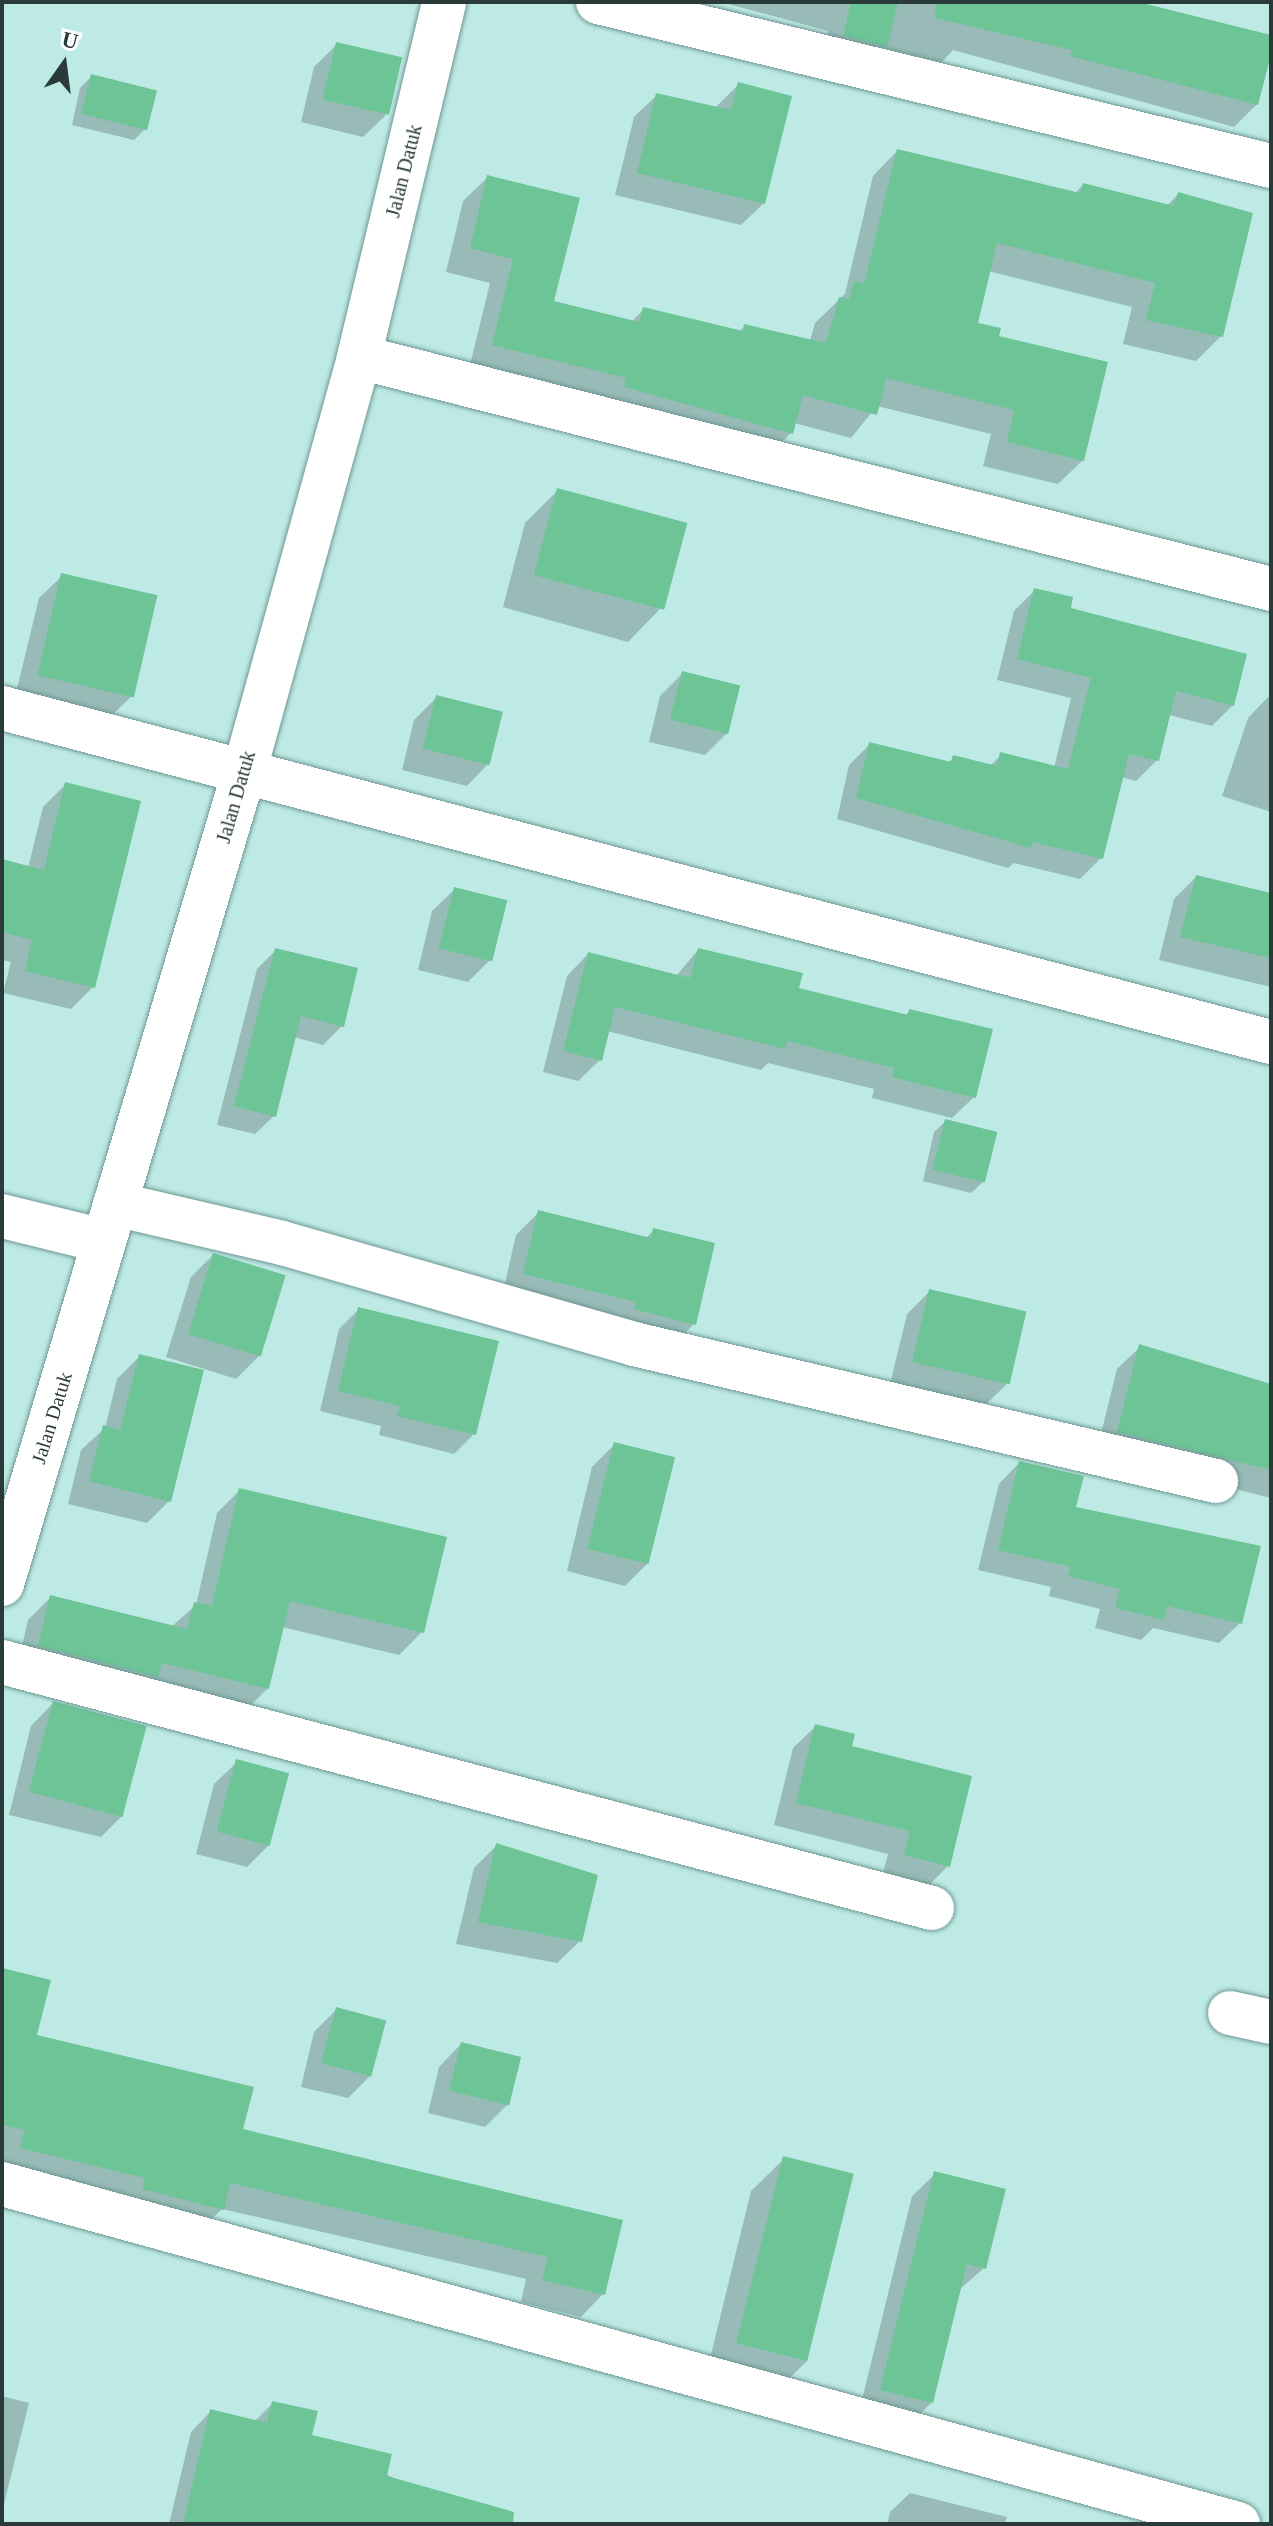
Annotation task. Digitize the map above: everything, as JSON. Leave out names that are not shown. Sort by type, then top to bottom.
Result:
[{"type":"street","name":"Jalan Datuk","points":[[2,1584],[245,769],[359,357],[444,2]]},
{"type":"street","points":[[598,2],[1271,166]]},
{"type":"street","points":[[359,357],[1271,589]]},
{"type":"street","points":[[2,708],[245,769],[1271,1042]]},
{"type":"street","points":[[2,1216],[110,1223],[282,1243],[634,1344],[1216,1481]]},
{"type":"street","points":[[2,1662],[932,1908]]},
{"type":"street","points":[[2,2184],[1238,2524]]},
{"type":"building","points":[[851,2],[898,2],[887,47],[843,36]]},
{"type":"building","points":[[936,2],[1138,2],[1271,35],[1271,55],[1258,105],[1070,56],[1072,50],[935,18]]},
{"type":"building","points":[[336,42],[402,57],[389,115],[323,99]]},
{"type":"building","points":[[91,74],[157,90],[147,130],[81,114]]},
{"type":"building","points":[[738,82],[792,96],[765,204],[637,173],[656,93],[731,110]]},
{"type":"building","points":[[897,149],[1080,193],[1083,183],[1174,206],[1178,192],[1253,213],[1223,337],[1146,320],[1155,283],[997,243],[978,323],[1001,328],[999,336],[1108,362],[1084,461],[1007,442],[1014,410],[886,378],[877,415],[803,395],[793,434],[624,387],[626,378],[492,345],[513,259],[470,248],[487,175],[580,198],[554,301],[639,322],[643,307],[743,331],[744,324],[826,343],[839,297],[849,299],[854,281],[864,284]]},
{"type":"building","points":[[557,488],[687,523],[664,610],[534,575]]},
{"type":"building","points":[[61,573],[157,595],[134,698],[37,675]]},
{"type":"building","points":[[1034,588],[1073,597],[1071,608],[1247,654],[1234,706],[1176,691],[1159,761],[1129,754],[1103,859],[1033,842],[1031,848],[856,798],[869,742],[951,762],[953,755],[997,766],[1000,752],[1068,769],[1091,678],[1017,659]]},
{"type":"building","points":[[682,671],[740,686],[728,734],[670,720]]},
{"type":"building","points":[[436,695],[503,712],[490,765],[423,748]]},
{"type":"building","points":[[65,782],[141,801],[95,988],[25,971],[32,940],[2,932],[2,859],[44,870]]},
{"type":"building","points":[[1196,875],[1271,893],[1271,958],[1180,937]]},
{"type":"building","points":[[454,887],[507,900],[492,961],[439,948]]},
{"type":"building","points":[[275,948],[358,968],[344,1027],[301,1016],[276,1117],[234,1106]]},
{"type":"building","points":[[698,948],[803,973],[799,988],[908,1015],[909,1009],[993,1029],[976,1098],[892,1077],[894,1068],[787,1041],[785,1049],[615,1007],[602,1061],[563,1051],[588,952],[690,978]]},
{"type":"building","points":[[945,1119],[997,1132],[985,1183],[932,1169]]},
{"type":"building","points":[[538,1210],[651,1238],[653,1228],[715,1243],[696,1325],[634,1309],[636,1302],[523,1274]]},
{"type":"building","points":[[213,1253],[286,1275],[261,1357],[188,1334]]},
{"type":"building","points":[[929,1289],[1026,1311],[1010,1385],[912,1362]]},
{"type":"building","points":[[358,1307],[499,1341],[476,1435],[397,1416],[400,1406],[338,1391]]},
{"type":"building","points":[[1139,1344],[1271,1384],[1271,1470],[1117,1432]]},
{"type":"building","points":[[139,1354],[204,1370],[171,1502],[89,1481],[103,1425],[120,1430]]},
{"type":"building","points":[[614,1442],[675,1457],[649,1564],[587,1549]]},
{"type":"building","points":[[1019,1461],[1084,1476],[1076,1507],[1261,1546],[1242,1624],[1167,1606],[1164,1620],[1115,1608],[1120,1589],[1068,1576],[1071,1567],[998,1550]]},
{"type":"building","points":[[239,1488],[447,1537],[424,1633],[290,1601],[269,1689],[162,1663],[158,1677],[38,1646],[50,1595],[187,1629],[194,1602],[212,1606]]},
{"type":"building","points":[[53,1701],[147,1726],[122,1817],[29,1792]]},
{"type":"building","points":[[815,1724],[855,1734],[852,1746],[972,1776],[950,1867],[904,1855],[910,1831],[796,1803]]},
{"type":"building","points":[[236,1759],[289,1773],[270,1846],[217,1831]]},
{"type":"building","points":[[496,1843],[598,1875],[582,1942],[478,1922]]},
{"type":"building","points":[[2,1968],[51,1980],[37,2035],[254,2087],[243,2129],[623,2220],[605,2295],[542,2280],[548,2257],[230,2183],[224,2210],[142,2189],[145,2178],[20,2148],[25,2130],[2,2125]]},
{"type":"building","points":[[336,2007],[386,2020],[371,2076],[321,2063]]},
{"type":"building","points":[[461,2042],[521,2057],[509,2106],[449,2091]]},
{"type":"building","points":[[783,2156],[854,2174],[807,2361],[736,2343]]},
{"type":"building","points":[[934,2171],[1006,2189],[986,2269],[967,2264],[933,2403],[880,2390]]},
{"type":"building","points":[[272,2401],[318,2411],[312,2435],[392,2454],[387,2476],[514,2512],[513,2524],[183,2524],[210,2409],[267,2423]]}]
